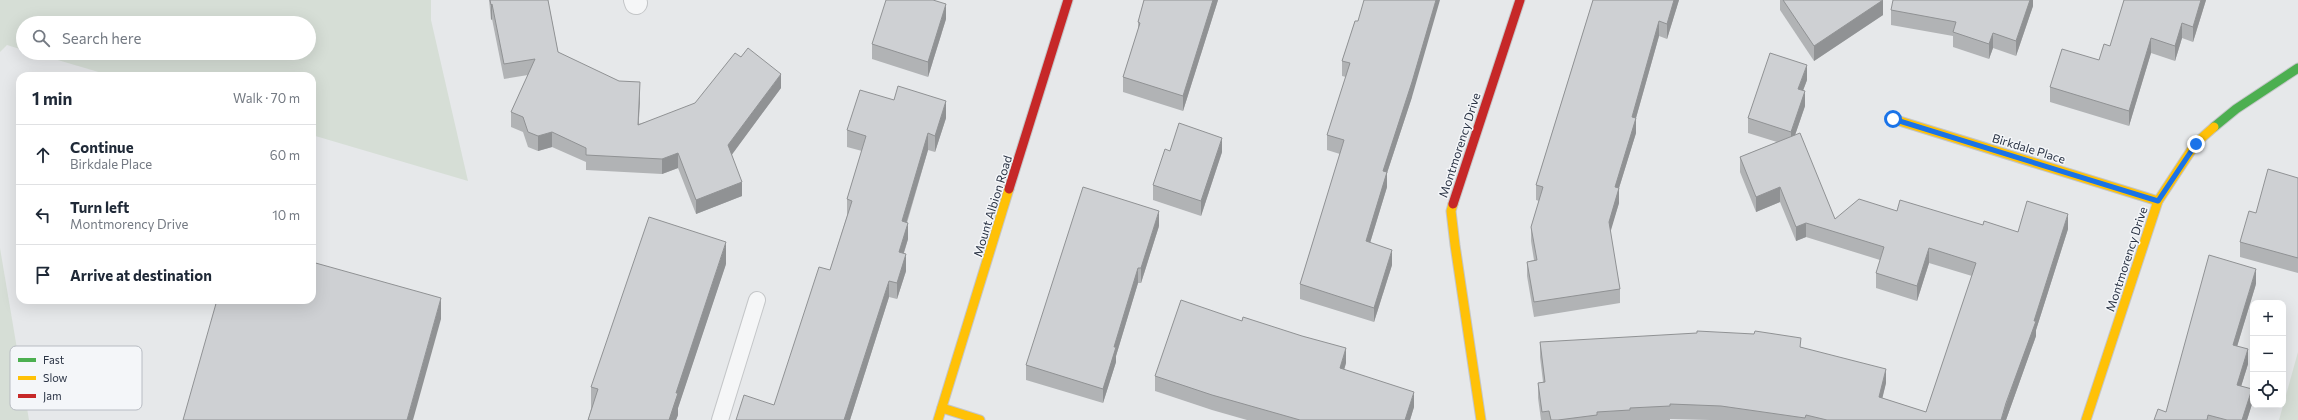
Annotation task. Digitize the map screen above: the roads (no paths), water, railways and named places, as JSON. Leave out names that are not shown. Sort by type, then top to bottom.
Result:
[{"type":"street","name":"Mount Albion Road","points":[[938,420],[1068,0]]},
{"type":"street","name":"Montmorency Drive","points":[[1481,420],[1454,245],[1451,211],[1456,190],[1520,0]]},
{"type":"street","name":"Montmorency Drive","points":[[2086,420],[2158,201],[2196,144],[2236,108],[2298,68]]},
{"type":"street","name":"Birkdale Place","points":[[1893,119],[2158,201]]},
{"type":"street","points":[[942,408],[980,420]]},
{"type":"lane","points":[[720,420],[757,300]]}]
